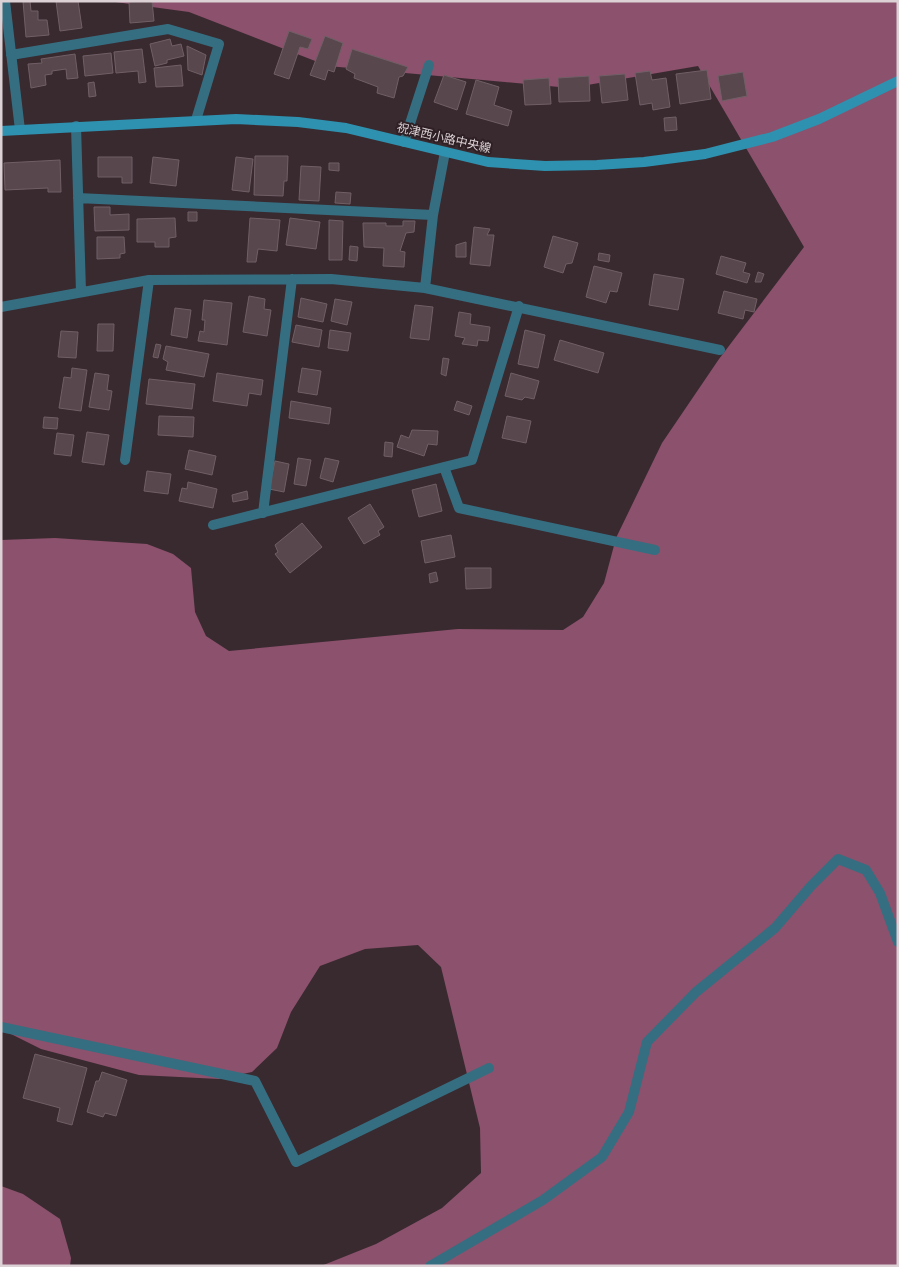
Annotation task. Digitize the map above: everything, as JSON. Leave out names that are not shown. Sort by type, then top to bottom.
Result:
[{"type":"main road","name":"祝津西小路中央線","points":[[1,131],[236,119],[298,122],[346,128],[488,162],[545,166],[644,162],[705,154],[772,137],[811,122],[898,81]]},
{"type":"street","points":[[5,1],[20,130]]},
{"type":"street","points":[[11,55],[168,29],[219,44],[196,120]]},
{"type":"street","points":[[404,142],[429,65]]},
{"type":"street","points":[[76,126],[81,292]]},
{"type":"street","points":[[425,288],[433,215],[445,152]]},
{"type":"street","points":[[78,198],[433,215]]},
{"type":"street","points":[[263,513],[292,279]]},
{"type":"street","points":[[1,307],[150,280],[332,279],[425,288],[519,306],[720,350]]},
{"type":"street","points":[[125,460],[150,280]]},
{"type":"street","points":[[213,525],[472,460],[519,306]]},
{"type":"street","points":[[444,467],[460,508],[655,550]]},
{"type":"street","points":[[430,1266],[543,1200],[602,1157],[629,1112],[648,1042],[696,992],[775,928],[811,886],[838,859],[866,870],[880,893],[898,942]]},
{"type":"street","points":[[1,1027],[255,1081],[296,1162],[489,1068]]},
{"type":"shaded area","points":[[108,1],[898,1],[898,1266],[321,1266],[376,1244],[442,1208],[481,1173],[480,1128],[441,967],[418,945],[365,949],[320,966],[291,1012],[277,1048],[252,1072],[219,1079],[139,1075],[41,1049],[1,1029],[1,540],[55,538],[147,544],[173,554],[191,568],[195,612],[206,636],[229,651],[458,629],[563,630],[583,617],[604,583],[616,538],[662,443],[719,359],[804,247],[698,66],[570,88],[328,66],[189,12]]},
{"type":"shaded area","points":[[1,1186],[23,1194],[60,1219],[71,1258],[70,1266],[1,1266]]},
{"type":"building","points":[[23,1],[30,1],[31,11],[38,11],[38,20],[47,20],[49,35],[26,37]]},
{"type":"building","points":[[56,1],[78,1],[82,28],[60,31]]},
{"type":"building","points":[[152,1],[154,21],[130,23],[129,2]]},
{"type":"building","points":[[289,31],[312,39],[308,49],[300,47],[289,79],[274,74]]},
{"type":"building","points":[[325,36],[343,43],[334,72],[328,70],[325,80],[310,75]]},
{"type":"building","points":[[170,39],[172,46],[181,44],[184,56],[167,60],[167,63],[155,66],[150,44]]},
{"type":"building","points":[[187,46],[206,55],[202,75],[188,70]]},
{"type":"building","points":[[142,49],[146,82],[139,83],[138,71],[116,73],[114,52]]},
{"type":"building","points":[[352,49],[408,67],[403,76],[399,77],[394,98],[377,93],[378,87],[354,78],[355,74],[346,69]]},
{"type":"building","points":[[111,53],[113,73],[85,76],[83,56]]},
{"type":"building","points":[[75,54],[78,78],[67,79],[66,69],[52,71],[52,74],[45,75],[46,85],[31,88],[28,64],[42,63],[41,59]]},
{"type":"building","points":[[181,65],[183,86],[156,87],[154,68]]},
{"type":"building","points":[[707,70],[711,99],[680,104],[676,74]]},
{"type":"building","points":[[650,71],[652,80],[666,78],[670,107],[653,110],[652,103],[640,105],[635,73]]},
{"type":"building","points":[[743,72],[747,96],[722,101],[718,76]]},
{"type":"building","points":[[625,74],[628,100],[602,103],[599,76]]},
{"type":"building","points":[[444,75],[466,82],[457,110],[434,102]]},
{"type":"building","points":[[589,76],[590,101],[559,102],[558,78]]},
{"type":"building","points":[[549,78],[551,104],[525,105],[523,80]]},
{"type":"building","points":[[476,80],[499,87],[494,105],[512,111],[508,126],[466,114]]},
{"type":"building","points":[[94,82],[96,96],[89,97],[88,83]]},
{"type":"building","points":[[676,117],[677,130],[665,131],[664,118]]},
{"type":"building","points":[[255,156],[288,156],[287,181],[284,181],[283,196],[254,195]]},
{"type":"building","points":[[98,157],[132,157],[132,183],[122,183],[122,177],[98,177]]},
{"type":"building","points":[[153,157],[179,160],[176,186],[150,183]]},
{"type":"building","points":[[236,157],[253,159],[249,192],[232,190]]},
{"type":"building","points":[[60,160],[61,192],[48,192],[48,188],[5,190],[4,163]]},
{"type":"building","points":[[329,163],[339,163],[339,171],[329,170]]},
{"type":"building","points":[[301,166],[321,167],[319,201],[299,200]]},
{"type":"building","points":[[336,192],[351,193],[350,204],[335,203]]},
{"type":"building","points":[[94,207],[110,207],[110,215],[129,214],[129,230],[95,231]]},
{"type":"building","points":[[188,212],[197,212],[197,221],[188,221]]},
{"type":"building","points":[[175,218],[176,237],[169,238],[169,247],[155,247],[155,242],[137,242],[137,219]]},
{"type":"building","points":[[250,218],[280,220],[277,251],[258,249],[256,262],[247,262]]},
{"type":"building","points":[[290,218],[320,222],[316,249],[286,245]]},
{"type":"building","points":[[329,220],[343,221],[342,260],[329,260]]},
{"type":"building","points":[[403,221],[415,221],[414,232],[406,233],[400,251],[405,252],[404,267],[383,266],[384,248],[364,247],[363,223],[386,223],[386,226],[403,226]]},
{"type":"building","points":[[474,227],[490,229],[487,235],[494,235],[490,266],[470,264]]},
{"type":"building","points":[[553,236],[578,243],[572,263],[566,264],[563,273],[544,267]]},
{"type":"building","points":[[97,237],[124,237],[125,253],[120,254],[120,258],[97,259]]},
{"type":"building","points":[[466,242],[466,257],[456,257],[456,245]]},
{"type":"building","points":[[350,246],[358,247],[357,261],[349,260]]},
{"type":"building","points":[[599,253],[610,255],[609,262],[598,260]]},
{"type":"building","points":[[721,256],[746,263],[743,272],[750,274],[747,283],[716,274]]},
{"type":"building","points":[[594,266],[622,273],[617,292],[610,291],[606,303],[586,297]]},
{"type":"building","points":[[758,272],[764,274],[761,282],[755,282]]},
{"type":"building","points":[[654,274],[684,279],[678,310],[649,305]]},
{"type":"building","points":[[724,291],[757,299],[754,312],[745,310],[743,319],[718,313]]},
{"type":"building","points":[[249,296],[265,299],[264,309],[271,310],[267,336],[243,332]]},
{"type":"building","points":[[301,298],[327,304],[323,322],[298,317]]},
{"type":"building","points":[[335,299],[352,302],[347,325],[331,321]]},
{"type":"building","points":[[204,300],[232,303],[227,345],[198,341],[200,331],[204,332],[205,320],[202,320]]},
{"type":"building","points":[[415,305],[433,307],[429,340],[410,338]]},
{"type":"building","points":[[175,308],[191,310],[187,338],[171,335]]},
{"type":"building","points":[[459,312],[471,314],[470,324],[490,327],[488,341],[478,340],[477,346],[462,344],[465,338],[455,336]]},
{"type":"building","points":[[98,324],[114,324],[113,351],[97,351]]},
{"type":"building","points":[[296,325],[322,330],[319,347],[292,342]]},
{"type":"building","points":[[330,330],[351,333],[348,351],[328,348]]},
{"type":"building","points":[[525,330],[545,335],[538,368],[518,364]]},
{"type":"building","points":[[61,331],[78,332],[76,358],[58,357]]},
{"type":"building","points":[[560,340],[604,353],[598,373],[554,360]]},
{"type":"building","points":[[156,344],[161,345],[158,358],[153,357]]},
{"type":"building","points":[[166,346],[209,354],[204,377],[166,370],[168,362],[163,359]]},
{"type":"building","points":[[443,358],[449,359],[446,376],[441,374]]},
{"type":"building","points":[[72,368],[87,370],[81,411],[59,408],[64,377],[71,378]]},
{"type":"building","points":[[302,368],[321,371],[317,395],[298,392]]},
{"type":"building","points":[[95,373],[109,375],[107,390],[112,391],[109,410],[89,407]]},
{"type":"building","points":[[217,373],[263,380],[261,395],[249,393],[247,406],[213,401]]},
{"type":"building","points":[[511,373],[539,381],[534,399],[525,397],[522,400],[505,396]]},
{"type":"building","points":[[149,379],[195,384],[192,409],[146,404]]},
{"type":"building","points":[[291,401],[331,408],[329,424],[289,418]]},
{"type":"building","points":[[457,401],[472,406],[469,415],[454,410]]},
{"type":"building","points":[[159,416],[194,417],[193,437],[158,435]]},
{"type":"building","points":[[507,416],[531,421],[526,443],[502,438]]},
{"type":"building","points":[[44,417],[58,418],[57,429],[43,428]]},
{"type":"building","points":[[412,430],[438,431],[437,445],[428,444],[424,456],[397,447],[401,435],[409,438]]},
{"type":"building","points":[[87,432],[109,435],[104,465],[82,462]]},
{"type":"building","points":[[57,433],[74,435],[71,456],[54,454]]},
{"type":"building","points":[[385,442],[393,443],[392,457],[384,456]]},
{"type":"building","points":[[189,450],[216,456],[212,475],[185,469]]},
{"type":"building","points":[[298,458],[311,460],[306,486],[294,484]]},
{"type":"building","points":[[325,458],[339,461],[333,482],[320,478]]},
{"type":"building","points":[[275,461],[289,464],[284,492],[269,489]]},
{"type":"building","points":[[147,471],[171,474],[168,494],[144,491]]},
{"type":"building","points":[[188,482],[217,489],[213,508],[179,501],[182,488],[187,489]]},
{"type":"building","points":[[436,484],[442,511],[419,517],[412,490]]},
{"type":"building","points":[[247,491],[248,499],[233,502],[232,495]]},
{"type":"building","points":[[370,504],[384,527],[378,531],[380,535],[364,544],[348,518]]},
{"type":"building","points":[[302,523],[322,547],[290,573],[275,554],[278,552],[275,545]]},
{"type":"building","points":[[451,535],[455,557],[425,563],[421,541]]},
{"type":"building","points":[[465,568],[491,568],[491,588],[466,589]]},
{"type":"building","points":[[436,572],[438,581],[430,583],[429,574]]},
{"type":"building","points":[[35,1054],[87,1068],[72,1125],[57,1121],[60,1108],[23,1098]]},
{"type":"building","points":[[102,1072],[127,1080],[116,1116],[105,1113],[103,1117],[87,1112],[96,1081],[99,1081]]}]
